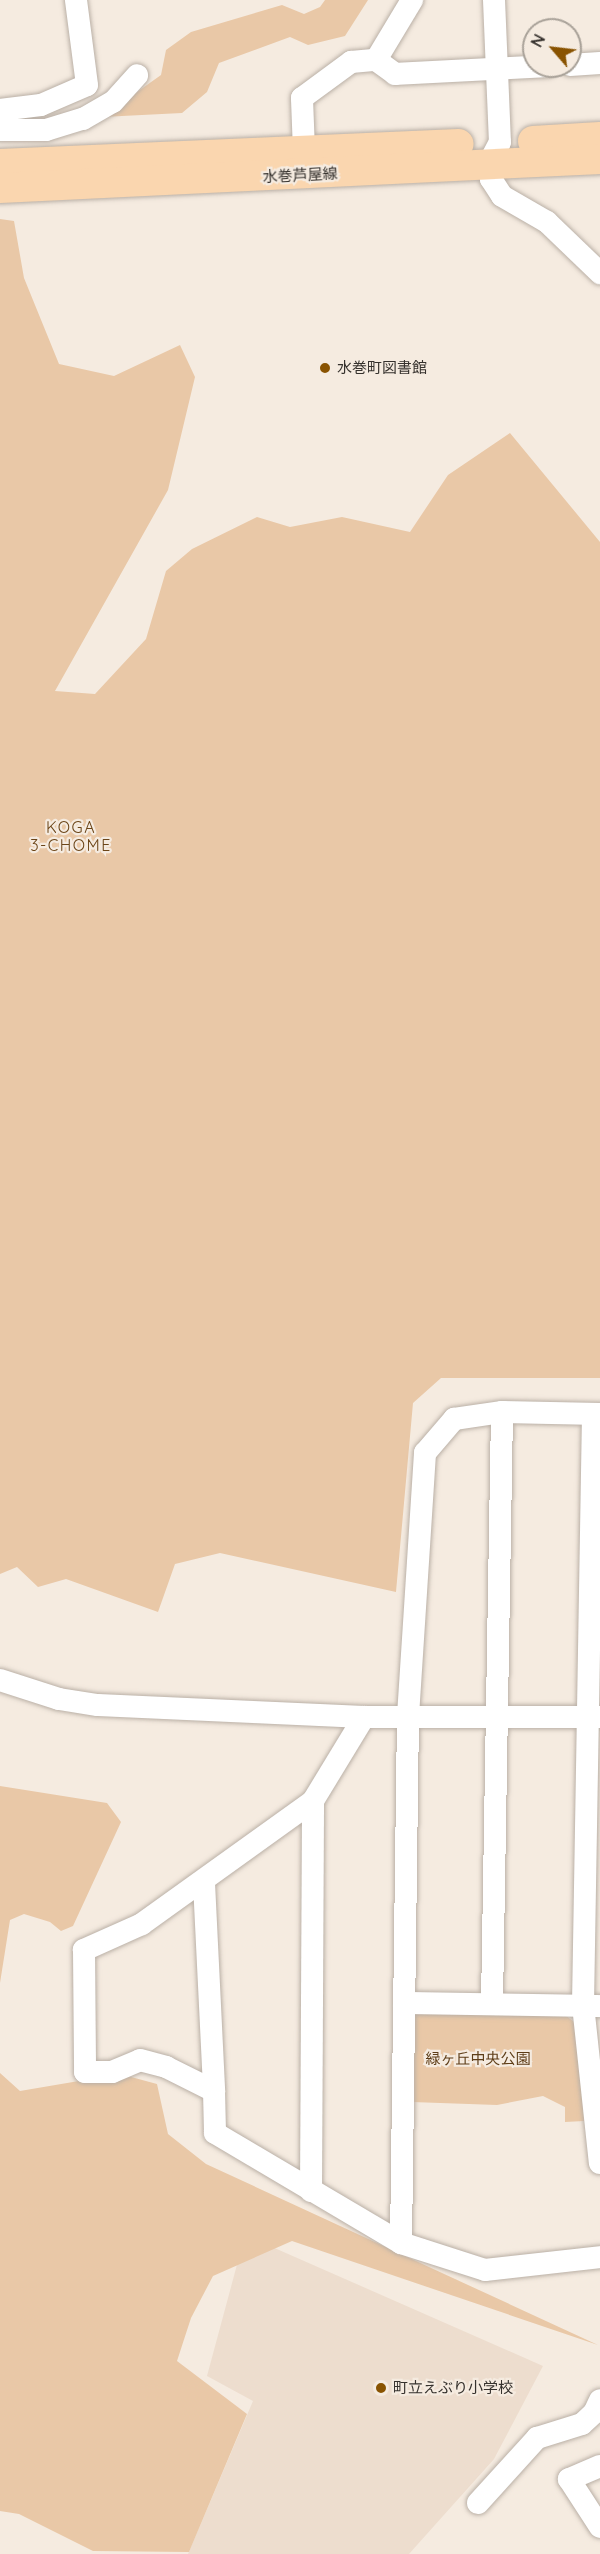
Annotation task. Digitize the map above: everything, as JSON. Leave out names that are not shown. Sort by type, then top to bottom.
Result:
[{"type":"main road","name":"水巻芦屋線","points":[[0,164],[303,151],[495,152],[595,158]]},
{"type":"main road","name":"水巻芦屋線","points":[[0,188],[311,176],[495,152]]},
{"type":"street","points":[[0,110],[41,105],[87,85],[76,0]]},
{"type":"street","points":[[375,60],[412,0]]},
{"type":"street","points":[[494,0],[495,152],[491,179],[502,196],[547,222],[600,273]]},
{"type":"street","points":[[303,151],[302,98],[351,62],[375,60],[394,74],[522,67]]},
{"type":"street","points":[[582,64],[600,63]]},
{"type":"street","points":[[0,130],[46,130],[84,119],[112,102],[136,75]]},
{"type":"street","points":[[492,2003],[502,1412]]},
{"type":"street","points":[[400,2242],[408,1716],[425,1454],[454,1419],[502,1412],[597,1414],[592,2006],[600,2163]]},
{"type":"street","points":[[0,1680],[59,1699],[98,1705],[364,1718],[408,1716],[594,1717]]},
{"type":"street","points":[[214,2091],[166,2067],[140,2061],[112,2072],[85,2072],[84,1950],[142,1924],[204,1883],[312,1801],[364,1718]]},
{"type":"street","points":[[311,2192],[312,1801]]},
{"type":"street","points":[[204,1883],[215,2133],[311,2192],[400,2242],[484,2270],[600,2257]]},
{"type":"street","points":[[404,2004],[492,2003],[592,2006]]},
{"type":"street","points":[[478,2503],[537,2438],[582,2424],[594,2413],[600,2400]]},
{"type":"street","points":[[600,2466],[569,2480],[600,2527]]},
{"type":"shaded area","name":"町立えぶり小学校","points":[[245,2235],[543,2366],[494,2459],[409,2554],[188,2554],[253,2401],[207,2376]]},
{"type":"green space","points":[[325,0],[368,0],[345,36],[308,45],[290,37],[219,63],[207,92],[182,113],[102,117],[161,75],[166,50],[191,32],[282,5],[304,14],[320,7]]},
{"type":"green space","points":[[0,219],[14,221],[24,278],[59,364],[114,376],[180,345],[195,377],[168,490],[55,691],[95,694],[146,639],[166,571],[192,549],[257,517],[290,527],[342,517],[410,532],[448,475],[510,433],[600,542],[600,1378],[441,1378],[413,1403],[396,1592],[220,1553],[175,1564],[158,1612],[66,1579],[38,1587],[17,1567],[0,1574]]},
{"type":"green space","points":[[0,1786],[107,1803],[121,1822],[73,1926],[61,1931],[50,1922],[24,1914],[10,1920],[0,1983]]},
{"type":"green space","name":"緑ヶ丘中央公園","points":[[417,2012],[565,2015],[578,2025],[584,2121],[565,2122],[565,2107],[543,2096],[497,2105],[412,2102],[410,2020]]},
{"type":"green space","points":[[0,2073],[20,2091],[120,2074],[157,2084],[168,2134],[206,2164],[598,2345],[292,2241],[213,2276],[191,2318],[177,2361],[247,2414],[189,2552],[93,2551],[19,2514],[0,2511]]},
{"type":"place","name":"水巻町図書館","points":[[325,368]]},
{"type":"place","name":"町立えぶり小学校","points":[[381,2388]]},
{"type":"district","name":"KOGA 3-CHOME","points":[[71,836]]}]
